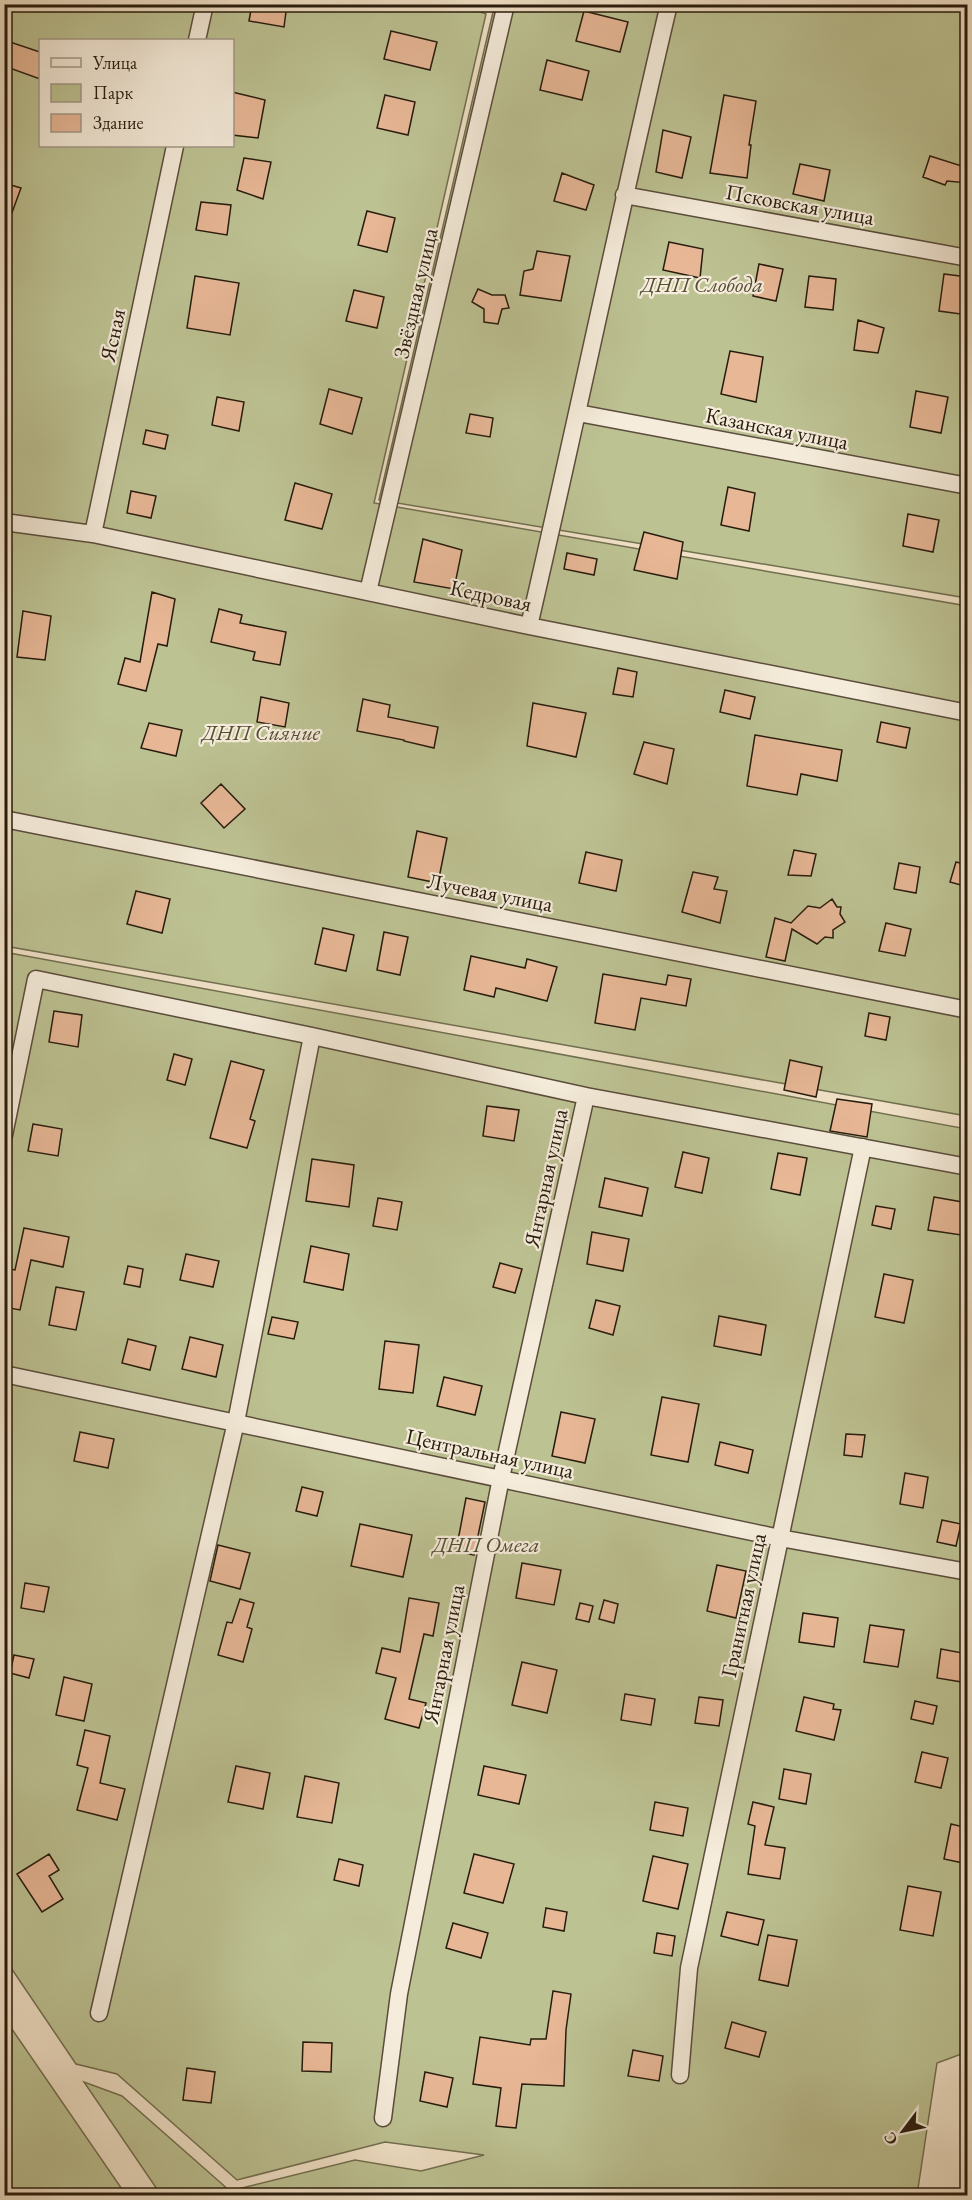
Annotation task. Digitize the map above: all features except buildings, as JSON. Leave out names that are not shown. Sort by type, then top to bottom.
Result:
[{"type":"street","points":[[197,39],[205,4]]},
{"type":"street","name":"Звёздная улица","points":[[368,592],[506,4]]},
{"type":"street","points":[[530,626],[624,195],[669,4]]},
{"type":"street","name":"Ясная","points":[[93,534],[175,147]]},
{"type":"street","name":"Псковская улица","points":[[624,195],[968,258]]},
{"type":"street","name":"Казанская улица","points":[[578,413],[968,486]]},
{"type":"street","name":"Кедровая","points":[[4,522],[93,534],[108,539],[530,626],[968,713]]},
{"type":"street","name":"Лучевая улица","points":[[4,819],[968,1010]]},
{"type":"street","points":[[4,1135],[36,979],[586,1096],[968,1167]]},
{"type":"street","points":[[99,2013],[236,1422],[312,1036]]},
{"type":"street","name":"Янтарная улица","points":[[384,2118],[399,1994],[501,1478],[586,1096]]},
{"type":"street","name":"Гранитная улица","points":[[680,2075],[689,1968],[863,1147]]},
{"type":"street","name":"Центральная улица","points":[[4,1374],[780,1538],[968,1572]]},
{"type":"green space","name":"ДНП Сияние","points":[[461,4],[486,14],[374,503],[967,606],[967,1116],[5,946],[4,5]]},
{"type":"green space","name":"ДНП Слобода","points":[[509,4],[967,5],[967,598],[379,500],[493,12]]},
{"type":"green space","name":"ДНП Омега","points":[[4,952],[967,1129],[967,2052],[937,2063],[917,2195],[161,2195],[84,2082],[122,2096],[230,2191],[355,2160],[421,2171],[484,2155],[385,2142],[237,2180],[117,2074],[76,2064],[5,1959]]},
{"type":"green space","points":[[5,2019],[126,2195],[5,2195]]}]
